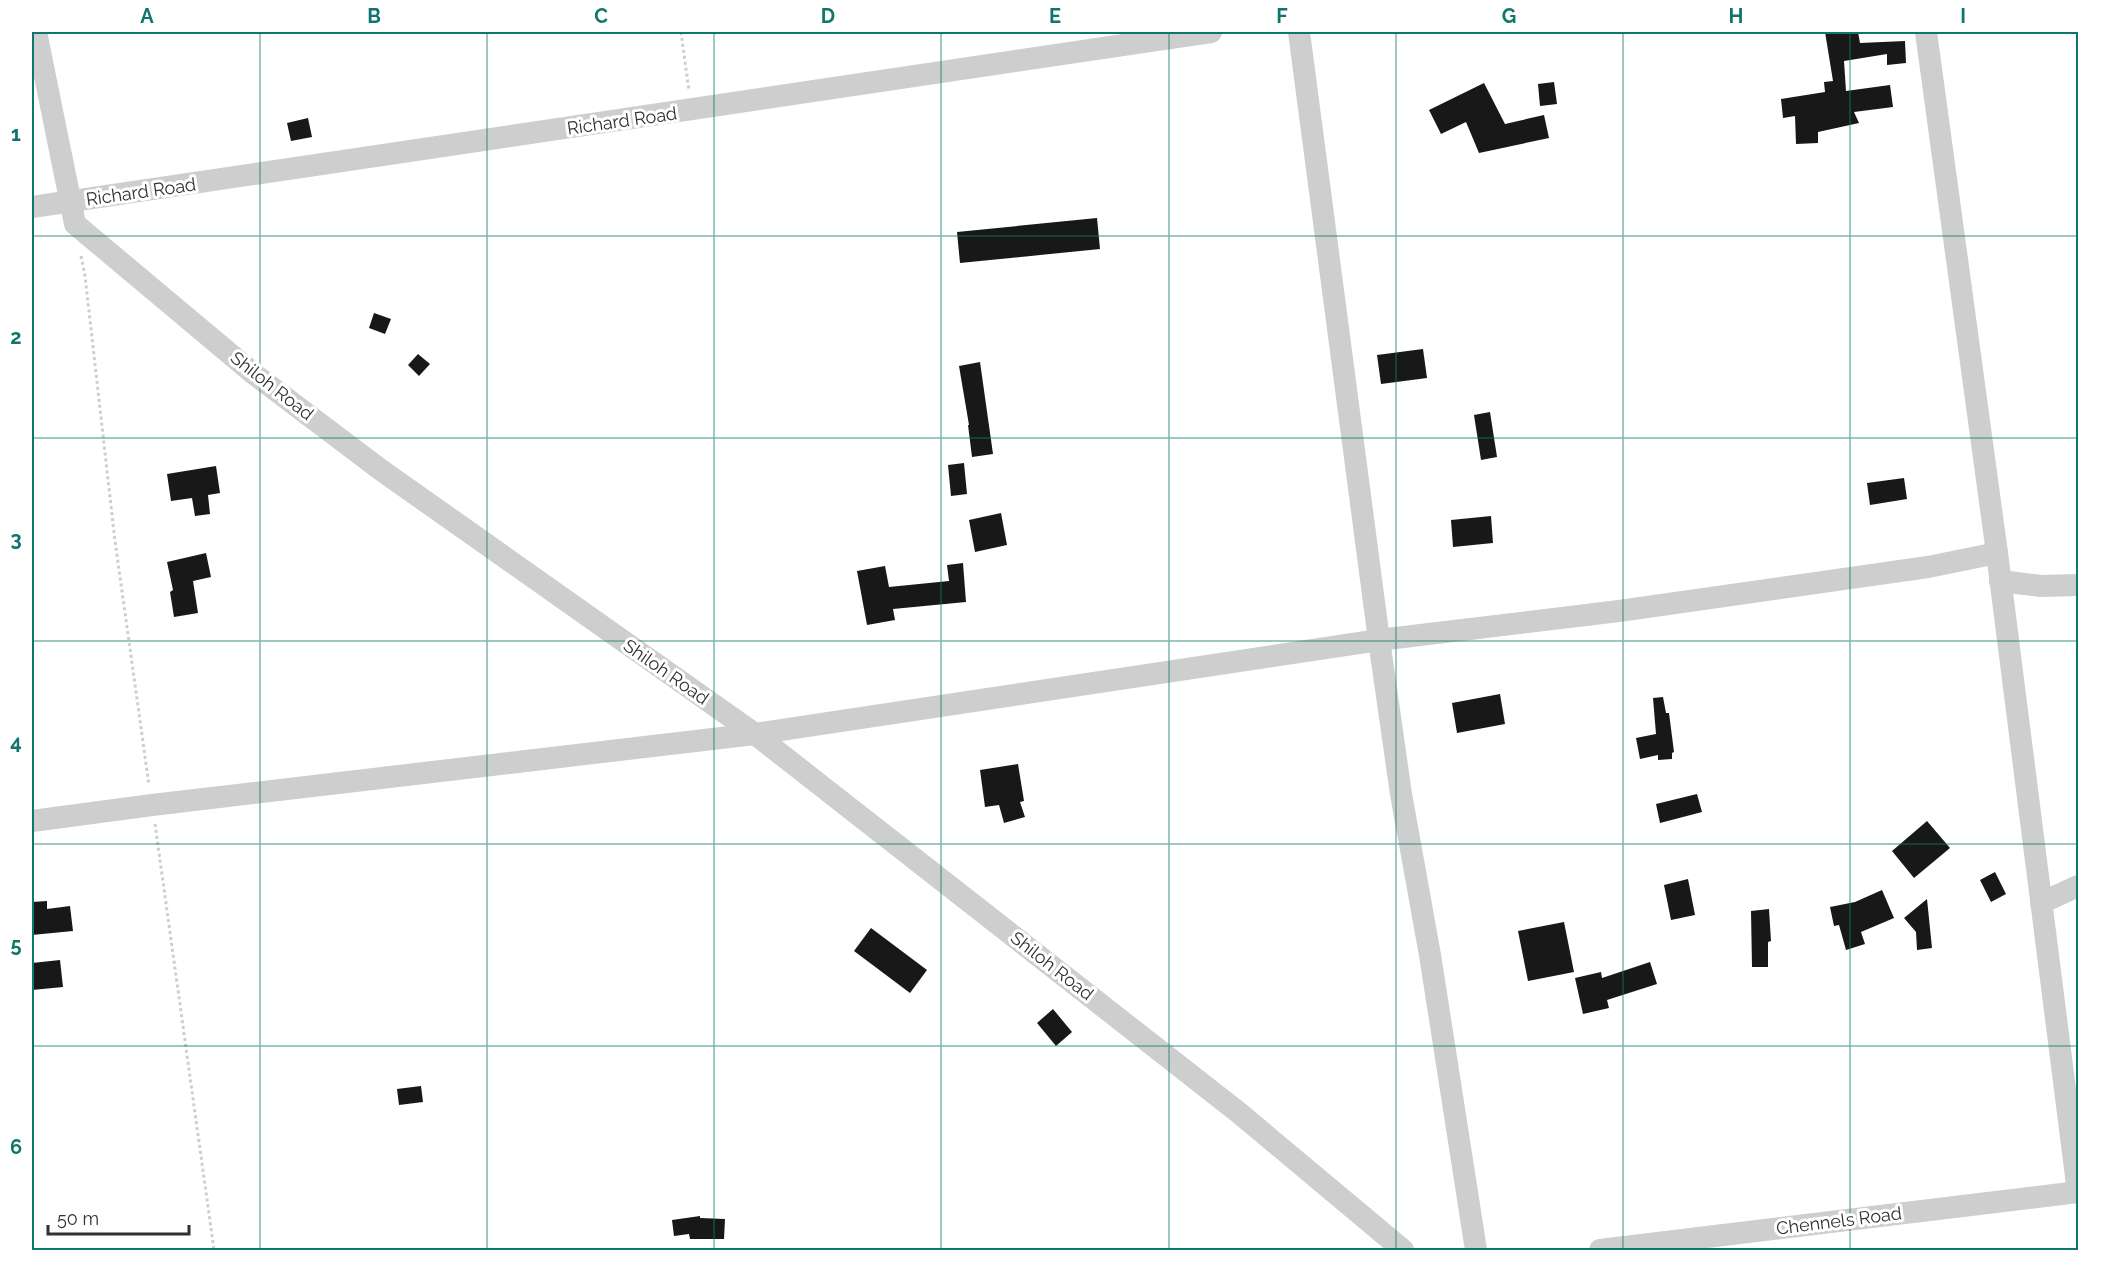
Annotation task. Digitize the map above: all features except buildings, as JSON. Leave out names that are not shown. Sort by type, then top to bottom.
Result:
[{"type":"street","points":[[36,32],[72,213]]},
{"type":"street","name":"Richard Road","points":[[32,207],[72,213],[692,110],[1211,32]]},
{"type":"street","points":[[1299,32],[1401,794],[1430,955],[1476,1251]]},
{"type":"street","points":[[1926,32],[1997,554],[2078,1192]]},
{"type":"street","name":"Shiloh Road","points":[[72,213],[254,374],[381,470],[755,734],[1238,1112],[1403,1251]]},
{"type":"street","points":[[32,821],[755,734],[1379,640],[1619,611],[1928,567],[1997,554]]},
{"type":"street","points":[[2000,581],[2041,586],[2079,585]]},
{"type":"street","points":[[2042,903],[2079,886]]},
{"type":"street","name":"Chennels Road","points":[[1600,1251],[2078,1192]]},
{"type":"path","points":[[681,32],[692,110]]},
{"type":"path","points":[[72,213],[85,276],[115,541],[214,1251]]}]
